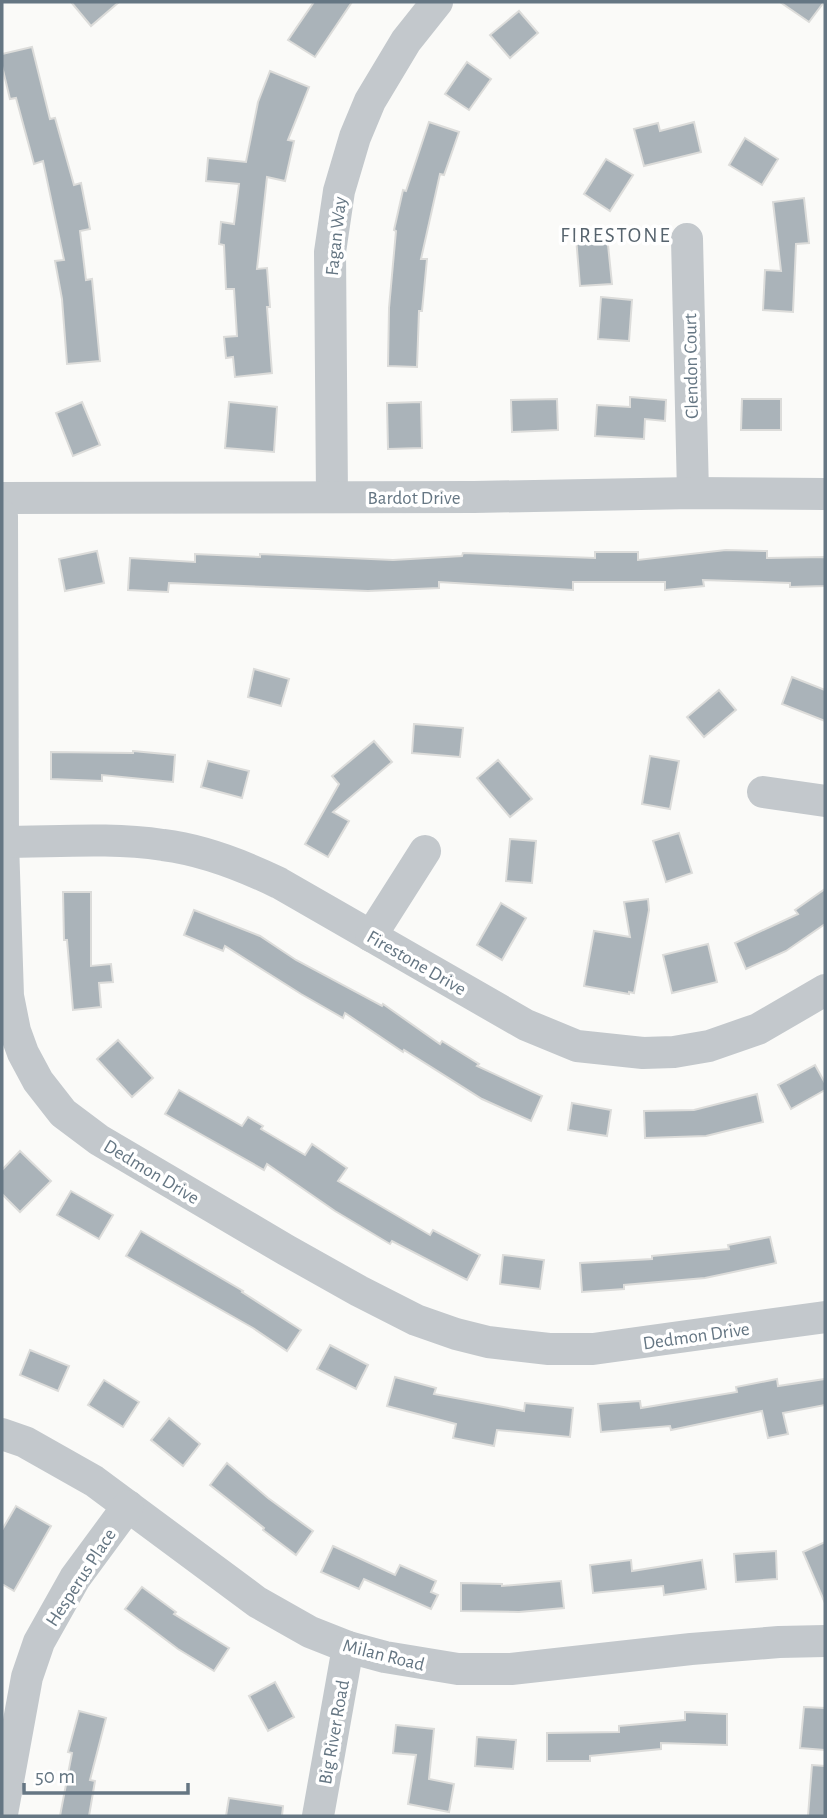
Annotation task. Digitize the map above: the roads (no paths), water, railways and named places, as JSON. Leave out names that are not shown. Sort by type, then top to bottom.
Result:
[{"type":"street","name":"Fagan Way","points":[[332,497],[329,292],[332,231],[339,191],[355,137],[370,101],[406,41],[437,2]]},
{"type":"street","name":"Clendon Court","points":[[687,239],[693,493]]},
{"type":"street","name":"Bardot Drive","points":[[2,498],[693,493],[825,495]]},
{"type":"street","name":"Dedmon Drive","points":[[2,516],[3,842],[8,996],[15,1031],[38,1081],[63,1113],[99,1140],[286,1251],[416,1320],[456,1334],[488,1342],[549,1349],[593,1349],[825,1318]]},
{"type":"street","points":[[763,792],[825,801]]},
{"type":"street","name":"Firestone Drive","points":[[3,842],[162,844],[209,854],[242,865],[279,883],[526,1025],[577,1046],[606,1051],[664,1053],[709,1046],[758,1030],[825,990]]},
{"type":"street","points":[[372,936],[425,851]]},
{"type":"street","name":"Milan Road","points":[[2,1434],[25,1442],[94,1481],[257,1602],[310,1632],[348,1647],[425,1665],[510,1670],[691,1648],[825,1641]]},
{"type":"street","name":"Hesperus Place","points":[[2,1814],[27,1677],[39,1642],[75,1578],[128,1506]]},
{"type":"street","name":"Big River Road","points":[[318,1816],[348,1647]]},
{"type":"district","name":"FIRESTONE","points":[[616,235]]}]
